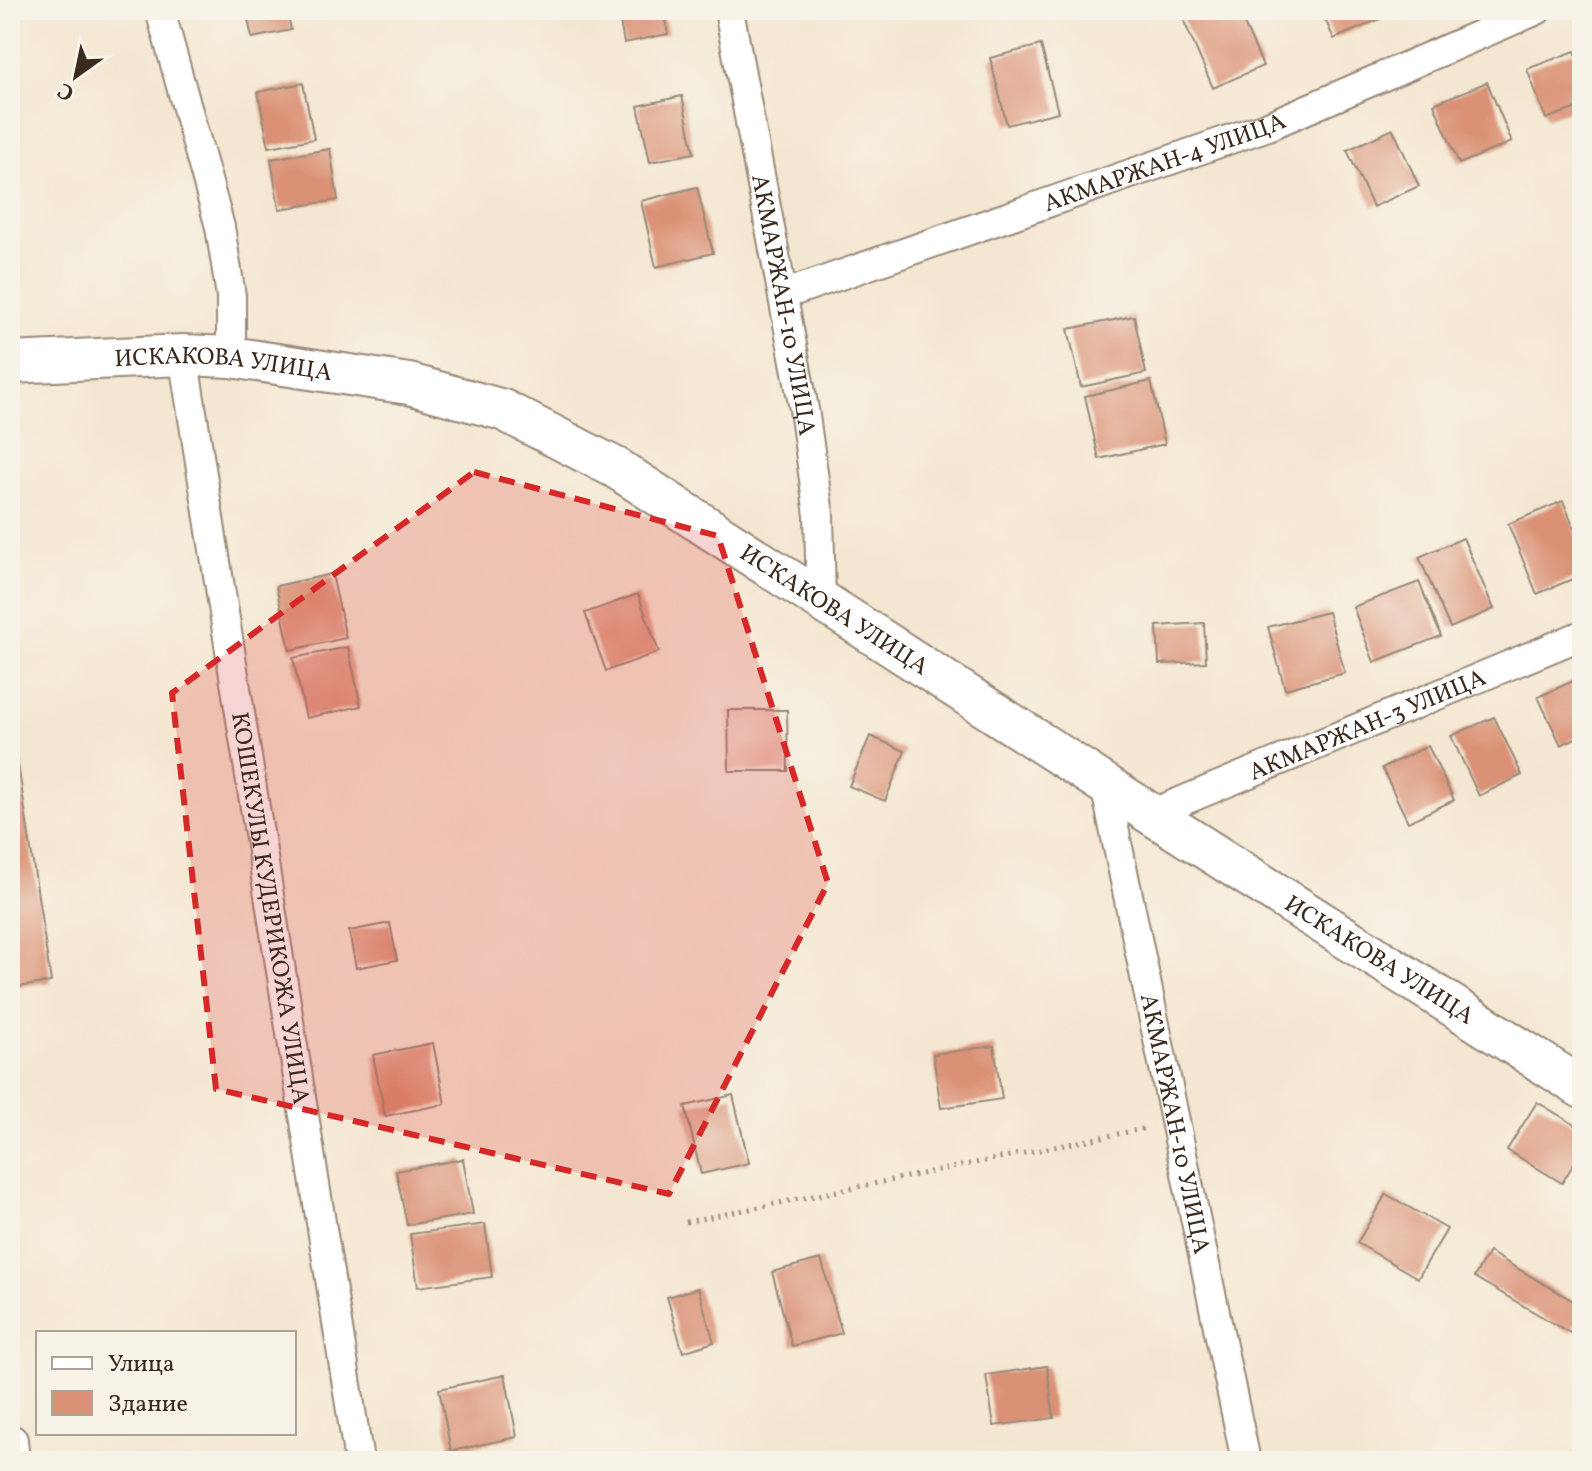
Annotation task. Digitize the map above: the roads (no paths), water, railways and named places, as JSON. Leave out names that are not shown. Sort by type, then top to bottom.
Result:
[{"type":"street","points":[[160,10],[220,227],[231,296],[231,357]]},
{"type":"street","name":"АКМАРЖАН-10 УЛИЦА","points":[[729,10],[804,409],[819,515],[821,601]]},
{"type":"street","name":"АКМАРЖАН-4 УЛИЦА","points":[[783,295],[1268,126],[1537,10]]},
{"type":"street","name":"ИСКАКОВА УЛИЦА","points":[[10,363],[183,355],[231,357],[409,384],[503,410],[616,468],[1105,785],[1582,1088]]},
{"type":"street","name":"КОШЕКУЛЫ КУДЕРИКОЖА УЛИЦА","points":[[183,355],[359,1461]]},
{"type":"street","name":"АКМАРЖАН-3 УЛИЦА","points":[[1151,814],[1582,635]]},
{"type":"street","name":"АКМАРЖАН-10 УЛИЦА","points":[[1105,785],[1246,1461]]}]
